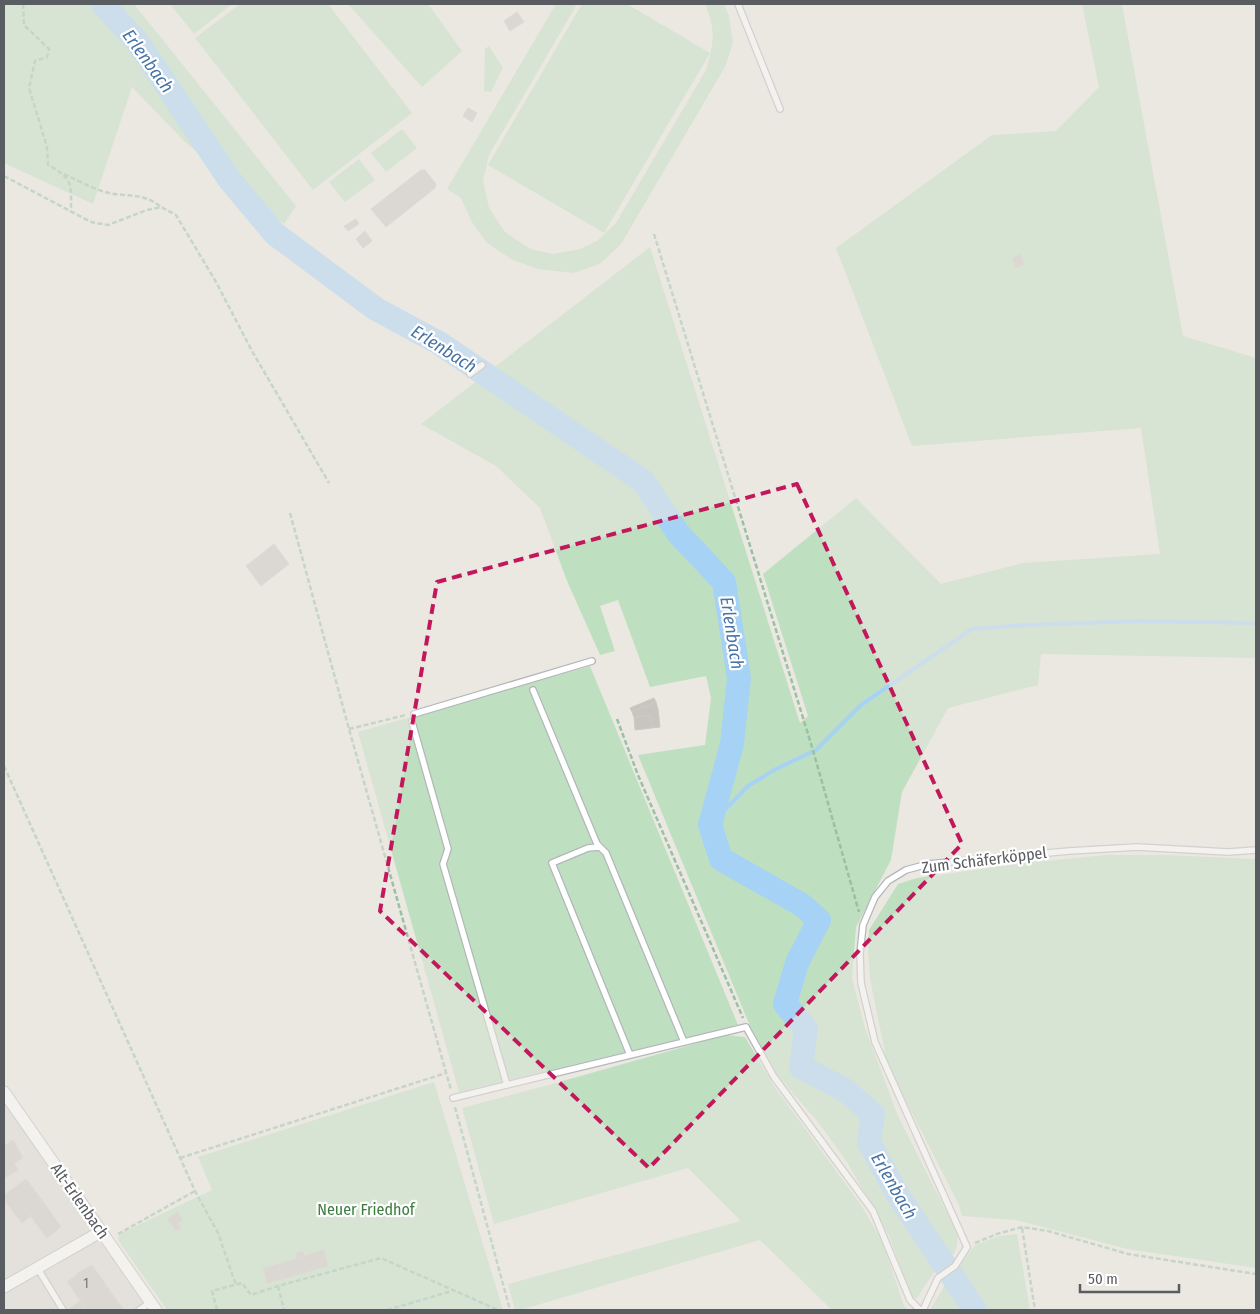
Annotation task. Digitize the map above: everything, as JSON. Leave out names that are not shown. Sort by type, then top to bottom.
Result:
[{"type":"street","name":"Alt-Erlenbach","points":[[4,1092],[154,1306]]},
{"type":"street","points":[[4,1287],[105,1236]]},
{"type":"lane","points":[[738,4],[780,109]]},
{"type":"lane","points":[[470,374],[482,365]]},
{"type":"lane","points":[[414,714],[592,661]]},
{"type":"lane","points":[[533,690],[599,847],[606,853],[684,1042]]},
{"type":"lane","points":[[412,722],[448,849],[444,864],[507,1085]]},
{"type":"lane","points":[[599,847],[588,848],[552,863],[630,1056]]},
{"type":"lane","name":"Zum Schäferköppel","points":[[967,1247],[875,1042],[861,983],[860,954],[862,925],[876,897],[888,881],[906,870],[928,864],[1069,851],[1137,847],[1228,852],[1256,850]]},
{"type":"lane","points":[[453,1098],[746,1027],[774,1077],[873,1211],[910,1300],[922,1310],[938,1278],[956,1266],[967,1247]]},
{"type":"lane","points":[[38,1269],[63,1310]]},
{"type":"lane","points":[[139,1310],[154,1306]]},
{"type":"path","points":[[23,4],[24,24],[49,50],[47,57],[35,61],[29,88],[48,147],[48,165],[105,192],[139,195],[153,200],[176,215],[216,282],[252,351],[329,483]]},
{"type":"path","points":[[63,173],[72,186],[71,212]]},
{"type":"path","points":[[4,176],[91,222],[108,225],[147,210],[161,207]]},
{"type":"path","points":[[654,234],[814,752],[862,925]]},
{"type":"path","points":[[290,513],[510,1310]]},
{"type":"path","points":[[349,729],[414,714]]},
{"type":"path","points":[[617,719],[638,775],[746,1027]]},
{"type":"path","points":[[4,766],[195,1191],[218,1233],[236,1285]]},
{"type":"path","points":[[180,1158],[446,1073]]},
{"type":"path","points":[[105,1236],[195,1191]]},
{"type":"path","points":[[967,1247],[997,1234],[1022,1228],[1048,1231],[1128,1254],[1256,1274]]},
{"type":"path","points":[[1022,1228],[1035,1310]]},
{"type":"path","points":[[217,1310],[212,1291],[242,1283],[251,1295],[381,1258],[498,1310]]},
{"type":"path","points":[[278,1286],[284,1310]]},
{"type":"path","points":[[387,1310],[453,1291]]},
{"type":"highlighted area","points":[[797,484],[962,844],[649,1168],[380,911],[437,582]]},
{"type":"shaded area","points":[[4,1101],[158,1310],[4,1310]]},
{"type":"green space","points":[[4,4],[134,4],[296,206],[284,224],[185,142],[132,87],[93,204],[4,163]]},
{"type":"green space","points":[[170,4],[232,4],[194,34]]},
{"type":"green space","points":[[240,4],[328,4],[412,113],[313,190],[195,38]]},
{"type":"green space","points":[[348,4],[428,4],[462,51],[422,87]]},
{"type":"green space","points":[[556,4],[577,4],[489,155],[483,181],[489,208],[505,232],[530,249],[553,254],[580,249],[597,241],[616,223],[706,70],[713,37],[711,21],[705,4],[724,4],[729,16],[733,43],[725,67],[621,244],[600,264],[573,273],[537,269],[511,259],[487,243],[473,224],[461,198],[447,189]]},
{"type":"green space","points":[[582,4],[627,4],[710,53],[604,233],[488,165]]},
{"type":"green space","points":[[1082,4],[1122,4],[1183,336],[1256,358],[1256,658],[1041,654],[1038,685],[948,708],[902,792],[891,860],[856,927],[852,978],[865,1028],[898,1116],[957,1233],[954,1252],[934,1273],[915,1299],[912,1297],[889,1236],[847,1162],[818,1122],[778,1076],[750,1026],[638,755],[705,745],[711,698],[706,676],[650,687],[618,600],[600,606],[615,651],[600,655],[567,581],[540,508],[496,466],[421,424],[650,247],[800,723],[808,716],[763,574],[856,498],[941,584],[1023,563],[1160,554],[1141,428],[912,446],[836,248],[992,135],[1056,131],[1099,87]]},
{"type":"green space","points":[[489,46],[503,68],[491,92],[484,91],[485,49]]},
{"type":"green space","points":[[402,129],[417,148],[386,172],[371,153]]},
{"type":"green space","points":[[359,159],[375,180],[345,202],[329,182]]},
{"type":"green space","points":[[590,666],[738,1025],[459,1092],[358,732]]},
{"type":"green space","points":[[1106,855],[1165,855],[1256,859],[1256,1268],[1127,1249],[1016,1220],[962,1216],[959,1205],[886,1058],[870,979],[869,930],[898,884],[917,878],[1025,863]]},
{"type":"green space","points":[[726,1035],[745,1037],[774,1086],[861,1205],[883,1243],[904,1306],[909,1310],[832,1310],[760,1240],[515,1310],[508,1284],[741,1221],[688,1168],[494,1224],[462,1108]]},
{"type":"green space","name":"Neuer Friedhof","points":[[434,1082],[503,1310],[167,1310],[118,1240],[119,1234],[212,1190],[198,1157]]},
{"type":"green space","points":[[1017,1234],[1030,1310],[930,1310],[949,1278],[975,1245],[999,1236]]},
{"type":"building","points":[[517,12],[524,22],[510,31],[504,21]]},
{"type":"building","points":[[468,108],[477,113],[472,122],[463,116]]},
{"type":"building","points":[[421,170],[425,170],[436,184],[435,188],[386,227],[371,209]]},
{"type":"building","points":[[356,219],[359,224],[348,231],[344,226]]},
{"type":"building","points":[[365,231],[372,241],[363,248],[356,239]]},
{"type":"building","points":[[1020,254],[1024,264],[1016,268],[1012,258]]},
{"type":"building","points":[[274,544],[289,564],[261,586],[246,566]]},
{"type":"building","points":[[654,698],[656,702],[632,712],[630,708]]},
{"type":"building","points":[[656,702],[660,727],[652,728],[651,716],[634,717],[632,712]]},
{"type":"building","points":[[651,716],[652,728],[635,730],[634,717]]},
{"type":"building","points":[[13,1140],[23,1158],[14,1163],[5,1145]]},
{"type":"building","points":[[6,1147],[18,1170],[4,1178],[4,1148]]},
{"type":"building","points":[[26,1179],[44,1203],[29,1214],[24,1206],[14,1213],[4,1199],[4,1195]]},
{"type":"building","points":[[44,1203],[61,1227],[47,1238],[29,1214]]},
{"type":"building","points":[[24,1206],[31,1216],[22,1223],[14,1213]]},
{"type":"building","points":[[177,1212],[183,1220],[178,1223],[181,1228],[176,1231],[167,1219]]},
{"type":"building","points":[[324,1250],[328,1266],[283,1279],[278,1264]]},
{"type":"building","points":[[303,1251],[305,1256],[297,1258],[296,1253]]},
{"type":"building","points":[[278,1264],[283,1279],[267,1283],[263,1268]]},
{"type":"building","points":[[92,1265],[105,1283],[80,1300],[67,1282],[77,1273]]},
{"type":"building","points":[[104,1283],[124,1310],[81,1310],[85,1307],[80,1300]]},
{"type":"building","points":[[80,1301],[85,1307],[81,1310],[68,1310]]},
{"type":"waterway","name":"Erlenbach","points":[[103,4],[139,44],[229,179],[275,234],[376,309],[439,343],[643,481],[678,533],[724,582],[739,678],[732,744],[710,825],[721,859],[802,905],[819,920],[797,963],[785,1004],[806,1029],[801,1067],[845,1090],[873,1114],[869,1142],[899,1197],[975,1310]]},
{"type":"waterway","points":[[710,825],[748,786],[776,769],[816,750],[861,705],[972,629],[1140,621],[1256,623]]}]
